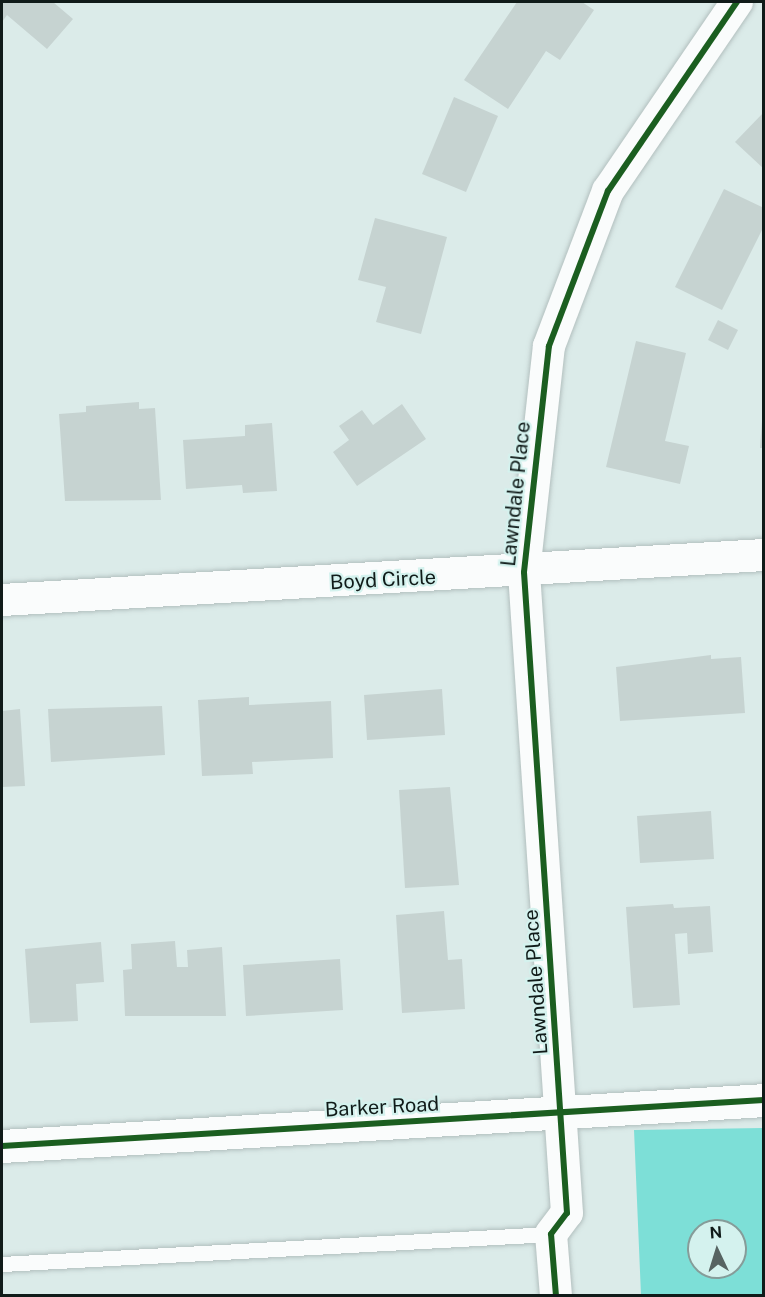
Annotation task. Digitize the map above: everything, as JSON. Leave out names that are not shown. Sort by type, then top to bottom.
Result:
[{"type":"street","name":"Lawndale Place","points":[[551,1234],[567,1213],[524,572],[549,346],[608,192],[737,2]]},
{"type":"street","name":"Boyd Circle","points":[[2,600],[524,572],[764,555]]},
{"type":"street","name":"Barker Road","points":[[2,1146],[764,1100]]},
{"type":"street","points":[[551,1234],[556,1296]]},
{"type":"lane","points":[[2,1264],[551,1234]]},
{"type":"shaded area","points":[[763,1128],[763,1295],[641,1295],[634,1130]]},
{"type":"building","points":[[2,2],[53,2],[73,19],[47,49],[7,15],[2,22]]},
{"type":"building","points":[[517,2],[582,2],[594,10],[560,60],[546,51],[508,109],[464,80]]},
{"type":"building","points":[[454,97],[498,116],[466,192],[422,174]]},
{"type":"building","points":[[764,112],[764,169],[735,142]]},
{"type":"building","points":[[724,189],[764,208],[764,226],[722,310],[675,287]]},
{"type":"building","points":[[375,218],[447,237],[421,334],[376,322],[386,287],[358,280]]},
{"type":"building","points":[[718,320],[738,330],[728,350],[708,340]]},
{"type":"building","points":[[636,341],[686,353],[665,441],[689,446],[680,484],[606,467]]},
{"type":"building","points":[[139,402],[139,409],[155,408],[161,500],[65,501],[59,414],[86,412],[86,406]]},
{"type":"building","points":[[402,404],[426,439],[357,486],[333,452],[349,440],[339,426],[362,410],[373,425]]},
{"type":"building","points":[[762,421],[764,421],[764,448],[760,448]]},
{"type":"building","points":[[272,423],[277,491],[243,493],[242,485],[186,489],[183,440],[245,436],[245,425]]},
{"type":"building","points":[[711,655],[711,659],[741,657],[745,713],[620,721],[616,667]]},
{"type":"building","points":[[442,689],[445,735],[367,740],[364,695]]},
{"type":"building","points":[[249,697],[249,705],[331,701],[333,758],[252,762],[253,774],[202,776],[198,700]]},
{"type":"building","points":[[162,706],[165,755],[51,762],[48,709]]},
{"type":"building","points":[[20,709],[25,786],[2,787],[2,711]]},
{"type":"building","points":[[450,787],[459,885],[405,888],[399,790]]},
{"type":"building","points":[[711,811],[714,859],[640,863],[637,816]]},
{"type":"building","points":[[673,904],[674,908],[710,906],[713,952],[688,954],[687,933],[675,934],[680,1005],[633,1008],[626,907]]},
{"type":"building","points":[[444,911],[448,960],[462,959],[465,1009],[402,1013],[396,915]]},
{"type":"building","points":[[175,941],[177,967],[188,967],[187,950],[222,947],[226,1016],[125,1016],[123,970],[132,969],[131,944]]},
{"type":"building","points":[[101,942],[104,982],[76,984],[78,1021],[30,1023],[25,949]]},
{"type":"building","points":[[340,959],[343,1010],[246,1016],[243,965]]},
{"type":"cycle path","points":[[556,1296],[551,1234],[567,1213],[524,572],[549,346],[608,191],[737,2]]},
{"type":"cycle path","points":[[2,1146],[764,1100]]}]
